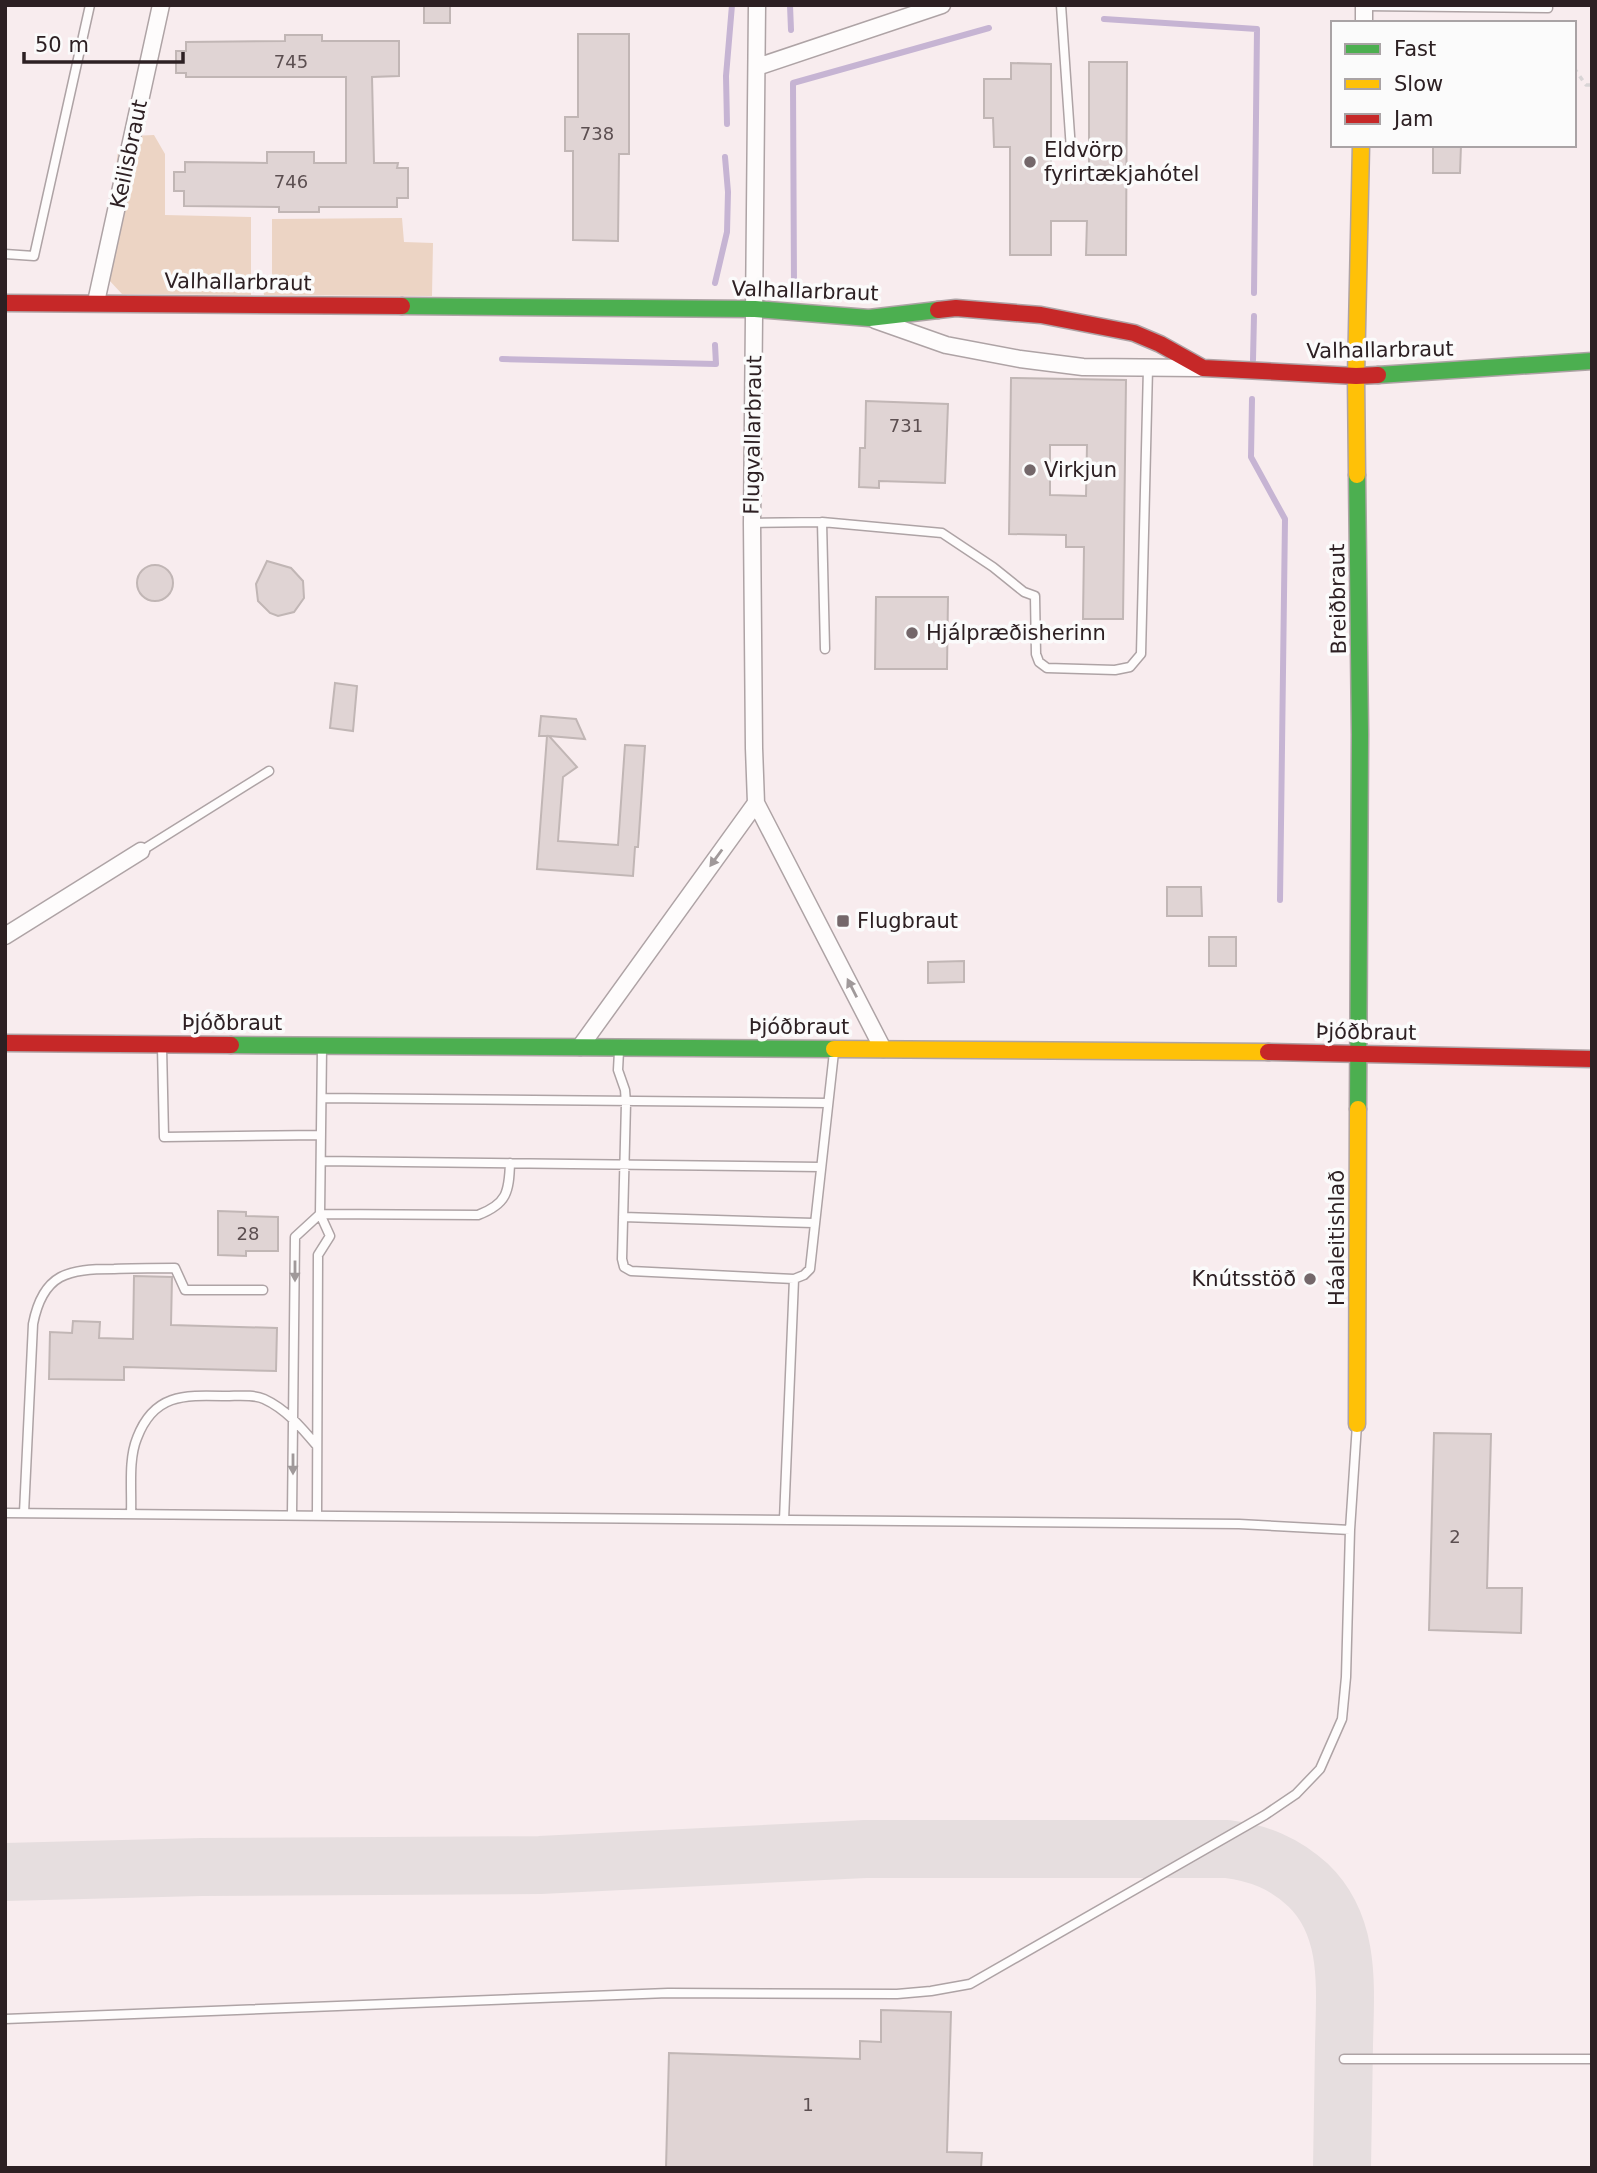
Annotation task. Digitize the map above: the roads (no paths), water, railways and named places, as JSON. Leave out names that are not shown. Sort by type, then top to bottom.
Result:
[{"type":"street","name":"Keilisbraut","points":[[96,302],[161,5]]},
{"type":"street","name":"Flugvallarbraut","points":[[757,5],[752,523],[756,803],[883,1049]]},
{"type":"street","points":[[757,67],[908,10],[942,5]]},
{"type":"street","name":"Breiðbraut","points":[[1359,1053],[1360,734],[1356,376],[1361,147]]},
{"type":"street","name":"Valhallarbraut","points":[[5,303],[755,309],[869,318],[956,308],[1041,315],[1134,333],[1203,368],[1356,376],[1592,361]]},
{"type":"street","points":[[869,318],[946,345],[1020,359],[1083,367],[1203,368]]},
{"type":"street","points":[[580,1047],[756,803]]},
{"type":"street","points":[[5,936],[141,851]]},
{"type":"street","name":"Þjóðbraut","points":[[5,1042],[1359,1053],[1592,1059]]},
{"type":"street","name":"Háaleitishlað","points":[[1357,1424],[1359,1053]]},
{"type":"lane","points":[[5,254],[34,256],[90,5]]},
{"type":"lane","points":[[1061,5],[1071,150]]},
{"type":"lane","points":[[1364,11],[1548,8]]},
{"type":"lane","points":[[752,523],[822,522],[942,533],[993,567],[1024,592],[1035,596],[1035,654],[1046,668],[1115,670],[1130,667],[1141,653],[1148,368]]},
{"type":"lane","points":[[822,522],[825,649]]},
{"type":"lane","points":[[141,851],[269,771]]},
{"type":"lane","points":[[162,1044],[164,1137],[321,1135]]},
{"type":"lane","points":[[317,1515],[318,1255],[330,1236],[320,1214],[322,1045]]},
{"type":"lane","points":[[619,1047],[618,1070],[626,1101],[624,1267],[631,1271],[794,1279],[810,1269],[834,1049]]},
{"type":"lane","points":[[321,1098],[828,1103]]},
{"type":"lane","points":[[321,1160],[820,1167]]},
{"type":"lane","points":[[292,1515],[295,1237],[320,1214],[478,1215],[492,1210],[502,1201],[508,1191],[510,1163]]},
{"type":"lane","points":[[623,1217],[814,1223]]},
{"type":"lane","points":[[24,1513],[33,1324],[36,1308],[53,1281],[82,1269],[175,1268],[185,1290],[263,1290]]},
{"type":"lane","points":[[784,1520],[794,1279]]},
{"type":"lane","points":[[131,1514],[135,1440],[152,1413],[167,1402],[184,1395],[249,1396],[264,1399],[293,1418],[317,1446]]},
{"type":"lane","points":[[5,2019],[668,1993],[897,1994],[970,1984],[990,1975],[1265,1815],[1296,1794],[1320,1769],[1342,1718],[1348,1650],[1350,1530],[1357,1424]]},
{"type":"lane","points":[[5,1513],[1239,1524],[1350,1530]]},
{"type":"lane","points":[[1344,2059],[1592,2059]]},
{"type":"waterway","points":[[727,124],[726,76],[732,5]]},
{"type":"waterway","points":[[790,5],[791,30]]},
{"type":"waterway","points":[[1104,19],[1257,29],[1254,293]]},
{"type":"waterway","points":[[794,287],[793,83],[989,28]]},
{"type":"waterway","points":[[715,283],[727,232],[725,157]]},
{"type":"waterway","points":[[1253,360],[1254,316]]},
{"type":"waterway","points":[[502,359],[716,364],[715,345]]},
{"type":"waterway","points":[[1252,399],[1251,457],[1285,519],[1280,900]]},
{"type":"place","name":"Eldvörp fyrirtækjahótel","points":[[1030,162]]},
{"type":"place","name":"Virkjun","points":[[1030,470]]},
{"type":"place","name":"Hjálpræðisherinn","points":[[912,633]]},
{"type":"place","name":"Flugbraut","points":[[843,921]]},
{"type":"place","name":"Knútsstöð","points":[[1310,1279]]}]
